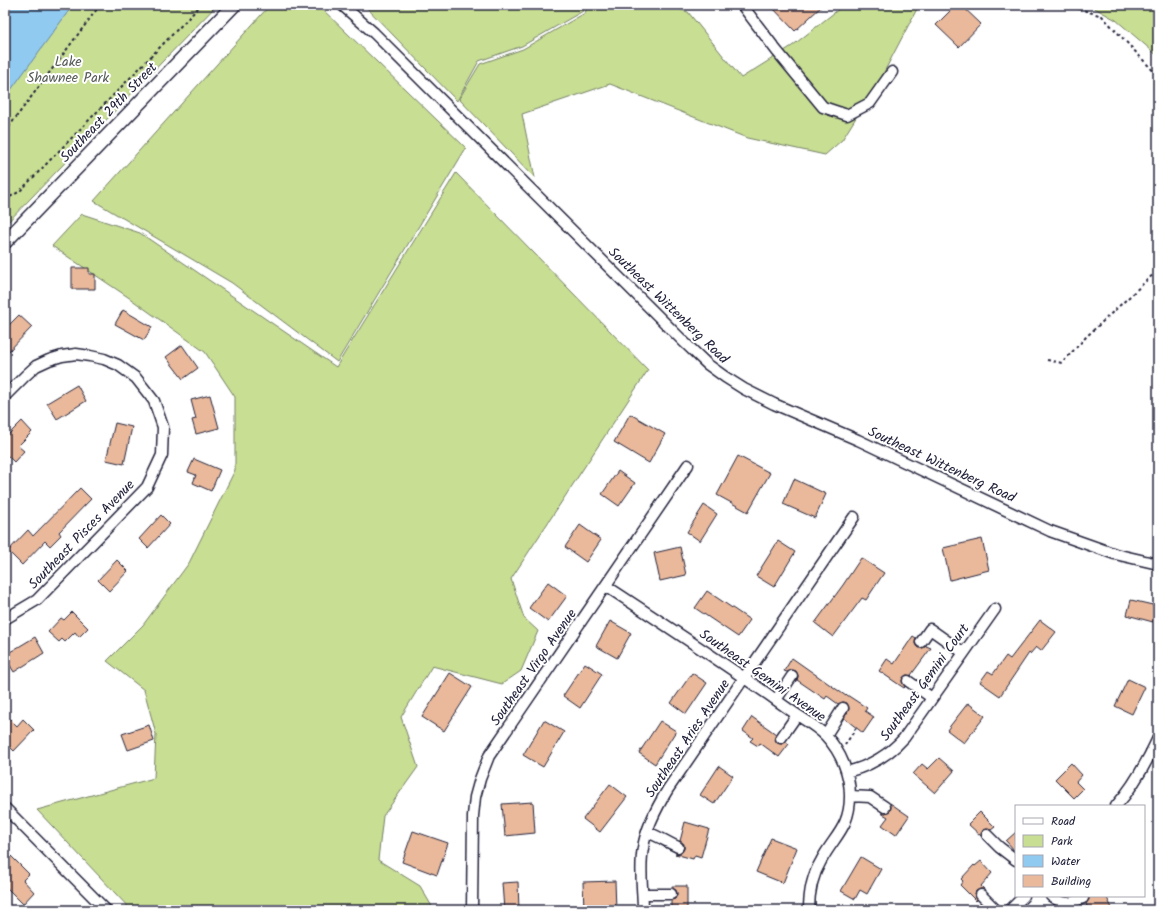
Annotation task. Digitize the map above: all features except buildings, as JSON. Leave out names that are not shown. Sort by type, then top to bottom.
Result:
[{"type":"main road","name":"Southeast 29th Street","points":[[5,242],[234,5]]},
{"type":"street","name":"Southeast Wittenberg Road","points":[[342,5],[374,33],[685,343],[707,364],[725,377],[744,389],[774,404],[858,440],[1050,531],[1114,554],[1158,564]]},
{"type":"street","points":[[742,5],[776,50],[823,107],[847,115],[870,103],[892,72]]},
{"type":"street","name":"Southeast Pisces Avenue","points":[[5,396],[36,366],[62,356],[76,354],[90,356],[104,359],[127,371],[136,378],[154,401],[163,427],[162,455],[147,487],[37,600],[5,619]]},
{"type":"street","name":"Southeast Virgo Avenue","points":[[472,910],[473,816],[475,797],[480,778],[489,756],[688,465]]},
{"type":"street","name":"Southeast Aries Avenue","points":[[643,910],[643,848],[647,832],[656,810],[668,789],[854,517]]},
{"type":"street","name":"Southeast Gemini Avenue","points":[[606,586],[745,678],[826,735],[839,753],[847,772],[850,796],[848,813],[842,830],[821,860],[816,872],[809,898],[809,910]]},
{"type":"street","name":"Southeast Gemini Court","points":[[847,772],[872,764],[895,748],[904,738],[995,609]]},
{"type":"street","points":[[921,642],[930,629],[964,653]]},
{"type":"street","points":[[776,700],[792,676]]},
{"type":"street","points":[[908,682],[932,698]]},
{"type":"street","points":[[826,735],[844,708]]},
{"type":"street","points":[[781,738],[797,715]]},
{"type":"street","points":[[1117,805],[1144,768],[1157,743]]},
{"type":"street","points":[[850,796],[870,797],[885,807]]},
{"type":"street","points":[[5,808],[106,910]]},
{"type":"street","points":[[647,832],[662,838],[666,842],[678,846]]},
{"type":"street","points":[[987,835],[999,847],[1015,859]]},
{"type":"street","points":[[643,894],[671,894]]},
{"type":"street","points":[[981,895],[996,910]]},
{"type":"street","points":[[1014,909],[1023,897]]},
{"type":"street","points":[[1052,897],[1066,903],[1074,902],[1083,898]]},
{"type":"path","points":[[5,132],[100,5]]},
{"type":"path","points":[[5,200],[20,191],[201,5]]},
{"type":"path","points":[[1067,5],[1102,16],[1158,76]]},
{"type":"path","points":[[1047,360],[1062,363],[1087,336],[1158,270]]},
{"type":"path","points":[[839,753],[856,728]]},
{"type":"green space","name":"Lake Shawnee Park","points":[[5,5],[217,5],[5,225]]},
{"type":"green space","points":[[270,5],[318,5],[466,148],[337,362],[232,283],[94,201]]},
{"type":"green space","points":[[364,5],[584,5],[583,11],[522,46],[479,61],[457,101]]},
{"type":"green space","points":[[588,5],[665,5],[688,12],[741,78],[792,46],[844,5],[919,5],[882,76],[842,140],[825,155],[747,138],[610,84],[522,114],[535,178],[459,99],[480,64],[523,49],[585,13]]},
{"type":"green space","points":[[1089,5],[1158,5],[1158,56],[1116,20]]},
{"type":"green space","points":[[456,173],[648,370],[511,579],[524,618],[538,631],[521,671],[502,684],[432,666],[401,717],[418,767],[383,816],[378,860],[420,886],[434,910],[131,910],[37,810],[154,778],[156,734],[144,690],[107,661],[143,625],[189,563],[235,470],[235,397],[205,352],[128,297],[52,246],[82,214],[140,233],[336,367]]},
{"type":"water","points":[[5,5],[73,5],[5,98]]}]
